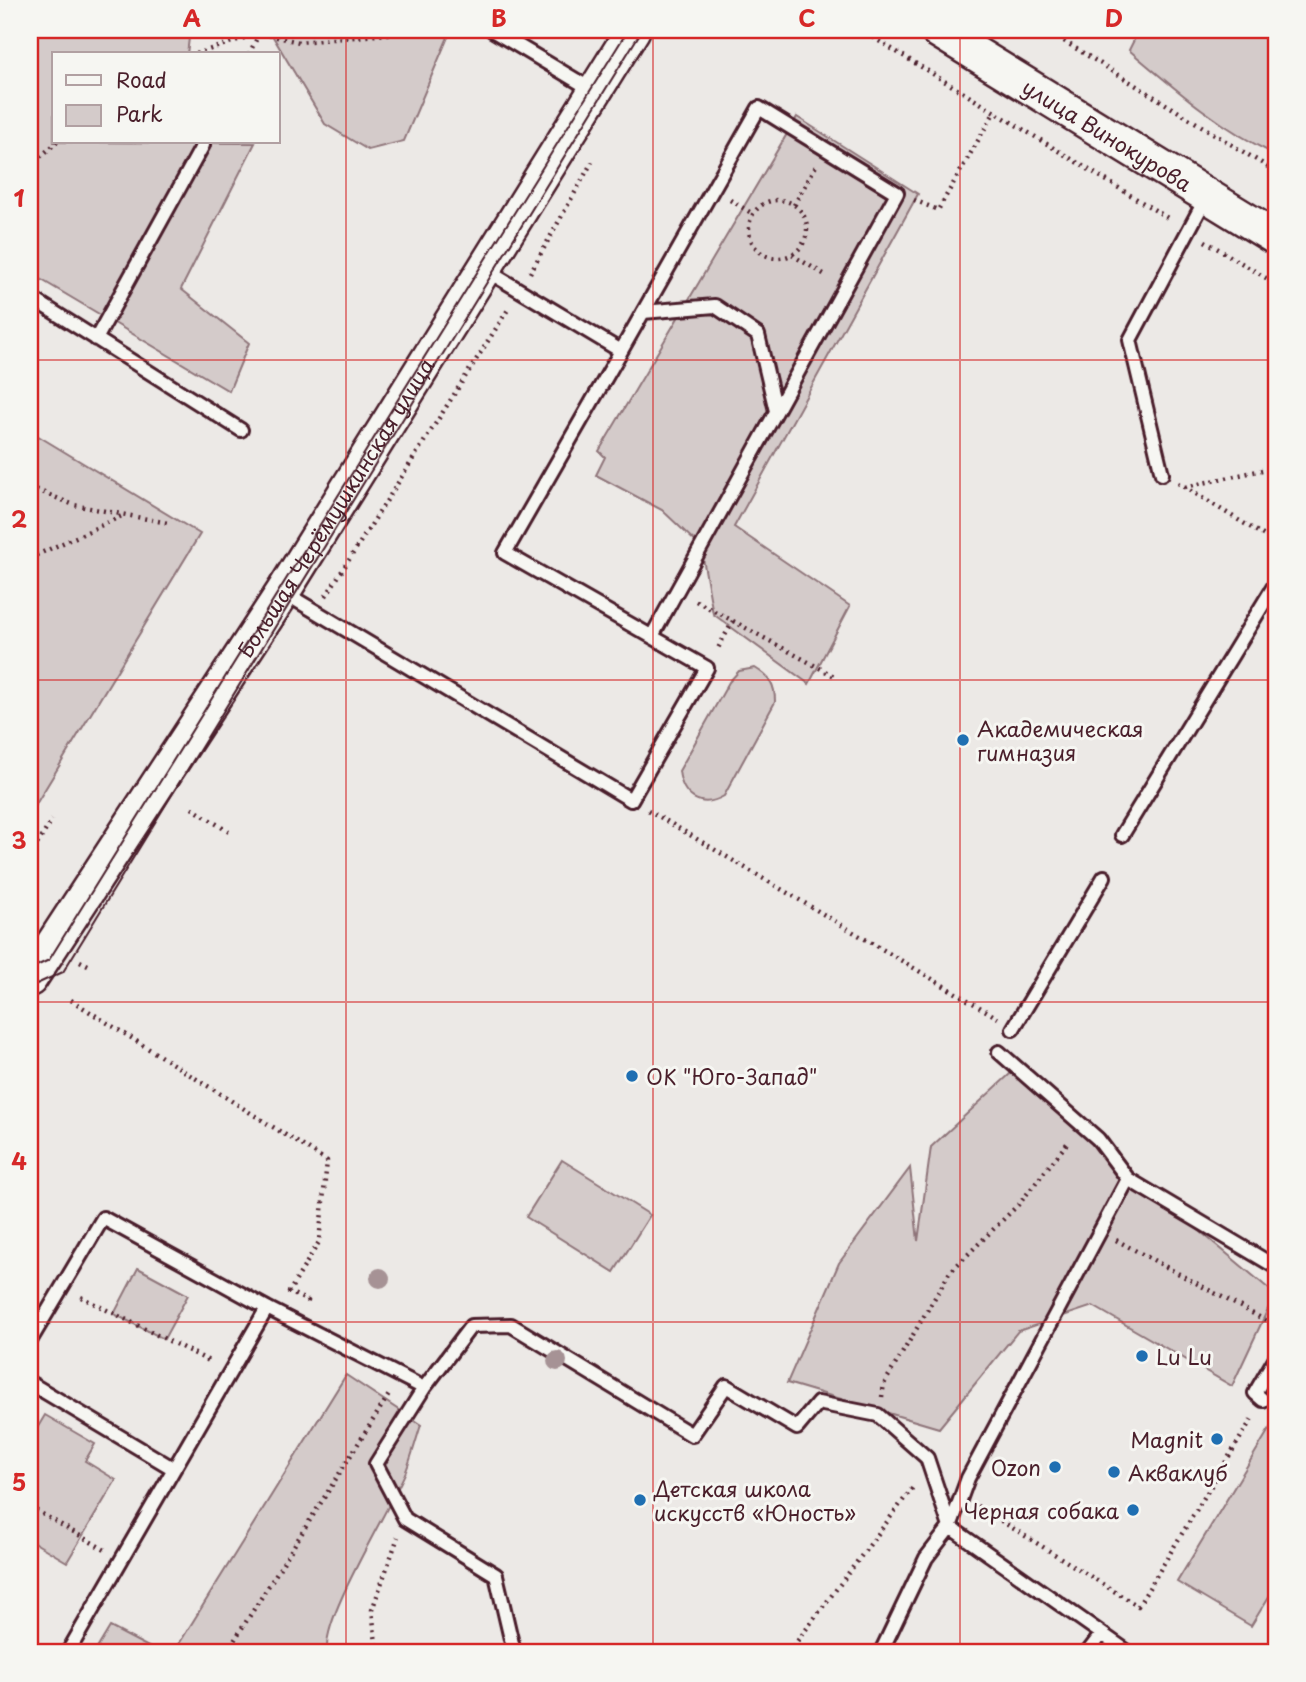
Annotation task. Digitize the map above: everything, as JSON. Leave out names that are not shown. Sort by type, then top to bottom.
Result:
[{"type":"main road","name":"Большая Черёмушкинская улица","points":[[33,966],[283,592],[633,30]]},
{"type":"main road","name":"улица Винокурова","points":[[937,30],[1276,238]]},
{"type":"lane","points":[[492,30],[594,92]]},
{"type":"lane","points":[[283,592],[631,800],[707,668],[505,553],[759,108],[897,193],[652,636]]},
{"type":"lane","points":[[96,339],[203,145]]},
{"type":"lane","points":[[1162,474],[1129,340],[1207,196]]},
{"type":"lane","points":[[484,269],[621,351]]},
{"type":"lane","points":[[30,298],[241,430]]},
{"type":"lane","points":[[643,312],[715,306],[758,335],[776,411]]},
{"type":"lane","points":[[1122,835],[1276,583]]},
{"type":"lane","points":[[1013,1029],[1104,877]]},
{"type":"lane","points":[[999,1052],[1098,1139],[1128,1179],[1276,1267]]},
{"type":"lane","points":[[881,1652],[926,1558],[950,1528],[968,1478],[1128,1179]]},
{"type":"lane","points":[[30,1340],[103,1218],[267,1308],[424,1388]]},
{"type":"lane","points":[[68,1652],[267,1308]]},
{"type":"lane","points":[[514,1652],[496,1574],[405,1519],[376,1464],[424,1388],[471,1326],[511,1325],[692,1435],[726,1386],[797,1428],[818,1403],[878,1415],[927,1458],[950,1528],[1128,1652]]},
{"type":"lane","points":[[1263,1401],[1255,1393],[1276,1357]]},
{"type":"lane","points":[[30,1383],[174,1469]]},
{"type":"lane","points":[[1088,1652],[1101,1635]]},
{"type":"path","points":[[202,52],[260,32],[299,42],[399,33],[402,30]]},
{"type":"path","points":[[861,30],[1276,284]]},
{"type":"path","points":[[1046,30],[1276,172]]},
{"type":"path","points":[[250,52],[260,32]]},
{"type":"path","points":[[938,210],[995,111]]},
{"type":"path","points":[[30,166],[55,144]]},
{"type":"path","points":[[794,205],[826,149]]},
{"type":"path","points":[[316,611],[520,290],[593,160]]},
{"type":"path","points":[[785,201],[802,211],[808,230],[800,248],[792,255],[782,258],[764,254],[751,240],[749,231],[753,214],[767,202],[785,201]]},
{"type":"path","points":[[792,255],[845,286]]},
{"type":"path","points":[[1184,487],[1276,467]]},
{"type":"path","points":[[1162,474],[1276,543]]},
{"type":"path","points":[[30,488],[74,505],[168,523]]},
{"type":"path","points":[[30,498],[36,490]]},
{"type":"path","points":[[30,558],[124,515]]},
{"type":"path","points":[[677,590],[836,677]]},
{"type":"path","points":[[707,668],[733,621]]},
{"type":"path","points":[[631,800],[999,1019]]},
{"type":"path","points":[[192,808],[232,834]]},
{"type":"path","points":[[30,856],[52,820]]},
{"type":"path","points":[[71,1000],[327,1161],[319,1242],[289,1292],[308,1301],[294,1322]]},
{"type":"path","points":[[878,1415],[884,1384],[950,1272],[1019,1204],[1073,1136],[1098,1139]]},
{"type":"path","points":[[1100,1231],[1276,1326]]},
{"type":"path","points":[[61,1288],[230,1372]]},
{"type":"path","points":[[227,1652],[400,1377]]},
{"type":"path","points":[[962,1496],[1138,1606],[1263,1401]]},
{"type":"path","points":[[789,1652],[929,1465]]},
{"type":"path","points":[[30,1507],[83,1538]]},
{"type":"path","points":[[377,1652],[372,1610],[405,1519]]},
{"type":"green space","points":[[36,30],[190,30],[187,52],[52,52],[52,144],[254,144],[181,289],[249,343],[229,391],[30,273],[30,41]]},
{"type":"green space","points":[[269,30],[451,30],[404,141],[368,150],[325,124]]},
{"type":"green space","points":[[1139,30],[1276,30],[1276,155],[1217,121],[1129,50]]},
{"type":"green space","points":[[797,117],[918,194],[734,527],[850,606],[809,684],[713,614],[701,547],[662,510],[596,475],[605,457],[599,451]]},
{"type":"green space","points":[[30,431],[200,534],[30,814]]},
{"type":"green space","points":[[755,668],[771,682],[775,702],[724,796],[707,802],[700,801],[688,794],[679,771],[729,682],[739,671]]},
{"type":"green space","points":[[1011,1073],[1275,1294],[1232,1386],[1093,1306],[1018,1331],[939,1428],[787,1383],[839,1263],[910,1168],[918,1241],[931,1147]]},
{"type":"green space","points":[[562,1160],[650,1215],[614,1272],[526,1217]]},
{"type":"green space","points":[[138,1268],[188,1295],[164,1339],[114,1314]]},
{"type":"green space","points":[[346,1375],[421,1425],[406,1471],[334,1617],[328,1638],[328,1652],[174,1652]]},
{"type":"green space","points":[[45,1415],[95,1444],[85,1461],[116,1480],[67,1562],[30,1540],[30,1440]]},
{"type":"green space","points":[[1276,1418],[1276,1585],[1251,1626],[1177,1582]]},
{"type":"green space","points":[[110,1627],[158,1652],[95,1652]]},
{"type":"tram line","points":[[30,969],[49,960],[628,30]]},
{"type":"tram line","points":[[30,987],[63,972],[642,30]]},
{"type":"place","name":"Академическая гимназия","points":[[963,740]]},
{"type":"place","name":"ОК \"Юго-Запад\"","points":[[632,1076]]},
{"type":"place","name":"Lu Lu","points":[[1142,1356]]},
{"type":"place","name":"Magnit","points":[[1217,1439]]},
{"type":"place","name":"Ozon","points":[[1055,1467]]},
{"type":"place","name":"Акваклуб","points":[[1114,1472]]},
{"type":"place","name":"Детская школа искусств «Юность»","points":[[640,1500]]},
{"type":"place","name":"Черная собака","points":[[1133,1510]]}]
